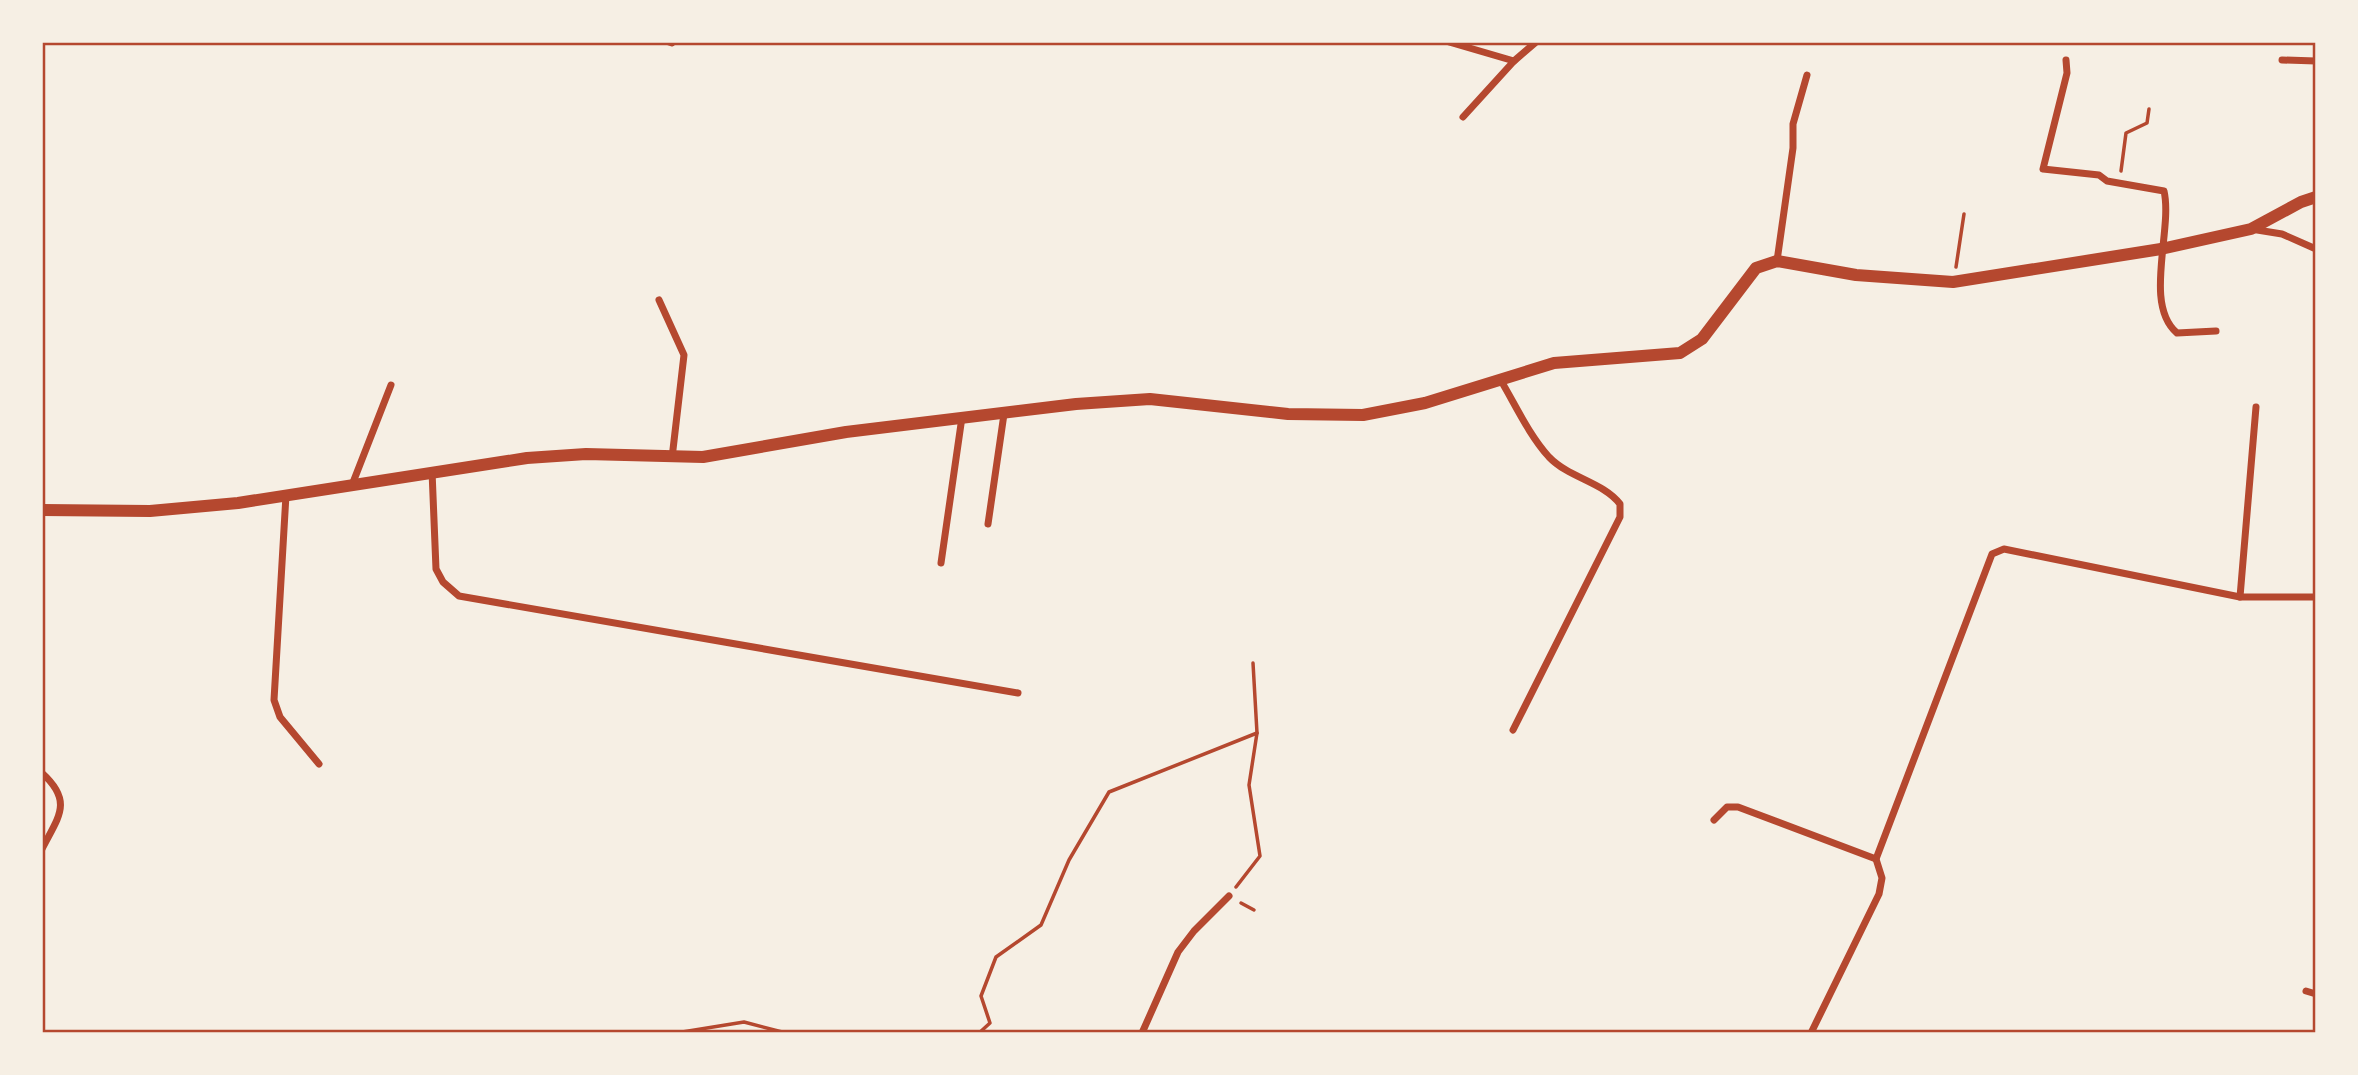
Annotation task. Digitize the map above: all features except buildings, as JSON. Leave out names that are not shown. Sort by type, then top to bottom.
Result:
[{"type":"street","points":[[1449,42],[1514,61]]},
{"type":"street","points":[[1463,117],[1514,61],[1536,42]]},
{"type":"street","points":[[2067,60],[2067,73],[2043,169],[2099,175],[2120,183],[2164,191],[2161,249],[2166,324],[2177,333],[2216,331]]},
{"type":"street","points":[[2283,60],[2316,61]]},
{"type":"street","points":[[1777,261],[1793,148],[1793,124],[1807,75]]},
{"type":"street","points":[[43,512],[150,511],[237,503],[494,461],[586,454],[703,457],[846,432],[1076,404],[1150,399],[1288,414],[1363,415],[1424,403],[1499,378],[1570,360],[1680,353],[1702,339],[1756,268],[1777,261],[1856,275],[1953,282],[2161,249],[2251,229],[2301,202],[2316,197]]},
{"type":"street","points":[[2251,229],[2281,234],[2316,249]]},
{"type":"street","points":[[659,300],[684,355],[672,458]]},
{"type":"street","points":[[1499,378],[1550,457],[1573,474],[1613,495],[1620,504],[1620,517],[1513,730]]},
{"type":"street","points":[[352,485],[391,385]]},
{"type":"street","points":[[2240,597],[2256,407]]},
{"type":"street","points":[[988,524],[1004,414]]},
{"type":"street","points":[[942,564],[962,417]]},
{"type":"street","points":[[432,471],[436,569],[443,582],[459,596],[1018,693]]},
{"type":"street","points":[[286,495],[274,700],[280,717],[319,764]]},
{"type":"street","points":[[1811,1033],[1879,894],[1882,878],[1876,859],[1992,554],[2004,549],[2240,597],[2316,597]]},
{"type":"street","points":[[42,773],[55,785],[61,797],[60,812],[42,849]]},
{"type":"street","points":[[1714,820],[1727,807],[1738,807],[1876,859]]},
{"type":"street","points":[[1142,1033],[1178,952],[1194,931],[1229,896]]},
{"type":"street","points":[[2306,991],[2316,994]]},
{"type":"path","points":[[2120,183],[2126,133],[2147,123],[2149,109]]},
{"type":"path","points":[[1953,282],[1964,214]]},
{"type":"path","points":[[1229,896],[1260,856],[1249,785],[1257,733],[1253,663]]},
{"type":"path","points":[[979,1033],[990,1023],[981,996],[996,957],[1041,925],[1069,860],[1109,792],[1257,733]]},
{"type":"path","points":[[676,1033],[744,1022],[786,1033]]}]
